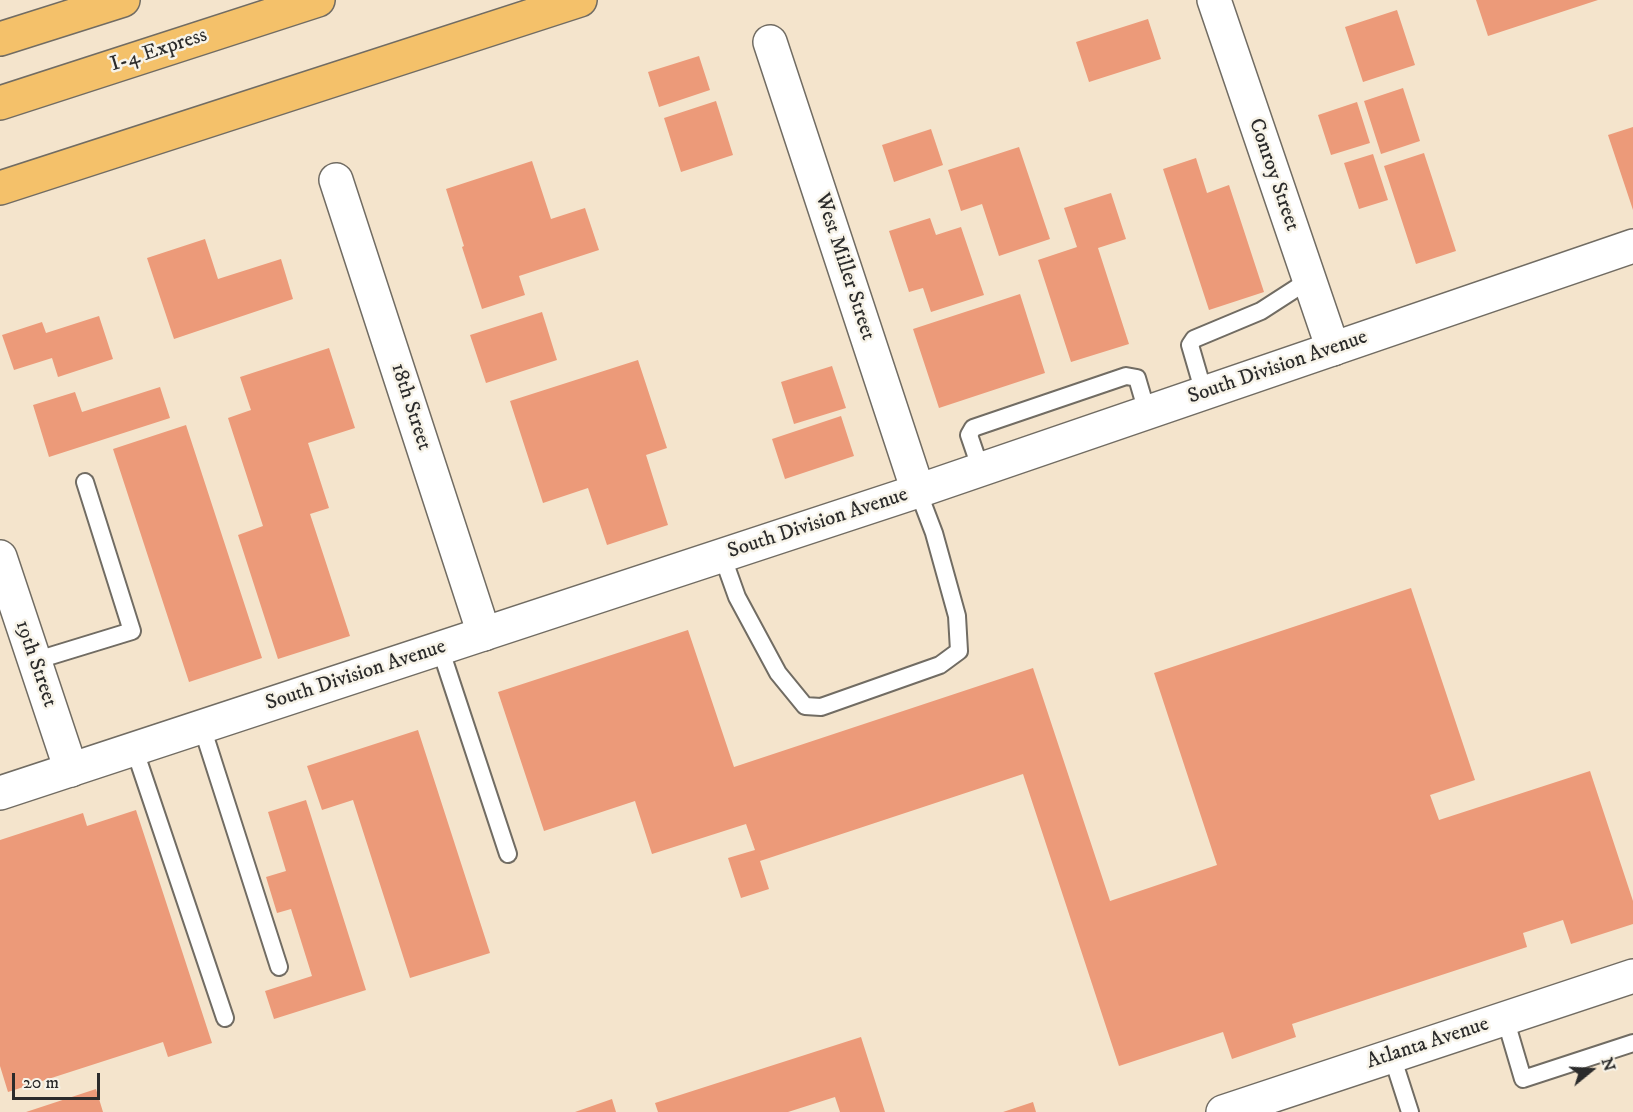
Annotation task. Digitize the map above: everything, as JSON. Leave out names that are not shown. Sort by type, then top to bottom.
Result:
[{"type":"highway","points":[[0,39],[123,0]]},
{"type":"highway","name":"I-4 Express","points":[[0,103],[318,0]]},
{"type":"highway","points":[[0,188],[580,0]]},
{"type":"street","name":"Conroy Street","points":[[1214,0],[1333,349]]},
{"type":"street","name":"West Miller Street","points":[[770,42],[918,491]]},
{"type":"street","name":"18th Street","points":[[336,180],[484,634]]},
{"type":"street","name":"South Division Avenue","points":[[0,793],[981,470],[1633,246]]},
{"type":"street","name":"19th Street","points":[[0,557],[70,770]]},
{"type":"street","name":"Atlanta Avenue","points":[[1223,1112],[1633,976]]},
{"type":"lane","points":[[1204,393],[1190,345],[1194,339],[1261,311],[1309,280]]},
{"type":"lane","points":[[34,661],[132,631],[85,482]]},
{"type":"lane","points":[[722,555],[737,597],[778,673],[805,706],[821,707],[940,665],[959,651],[957,616],[934,533],[918,491]]},
{"type":"lane","points":[[440,648],[508,854]]},
{"type":"lane","points":[[202,726],[279,967]]},
{"type":"lane","points":[[134,748],[225,1018]]},
{"type":"lane","points":[[1505,1018],[1523,1079],[1633,1043]]},
{"type":"lane","points":[[1392,1056],[1410,1112]]},
{"type":"building","points":[[1476,0],[1598,0],[1488,36]]},
{"type":"building","points":[[1397,10],[1415,65],[1363,82],[1345,27]]},
{"type":"building","points":[[1148,19],[1161,59],[1089,82],[1076,42]]},
{"type":"building","points":[[699,56],[710,90],[659,107],[648,72]]},
{"type":"building","points":[[1403,88],[1420,141],[1381,154],[1364,101]]},
{"type":"building","points":[[716,101],[733,155],[681,172],[664,118]]},
{"type":"building","points":[[1357,102],[1370,143],[1331,155],[1318,115]]},
{"type":"building","points":[[1633,127],[1633,210],[1608,135]]},
{"type":"building","points":[[931,129],[943,165],[894,182],[882,145]]},
{"type":"building","points":[[1019,147],[1050,239],[999,256],[982,204],[961,211],[948,170]]},
{"type":"building","points":[[1424,153],[1456,251],[1416,264],[1384,166]]},
{"type":"building","points":[[1373,154],[1388,200],[1359,209],[1344,163]]},
{"type":"building","points":[[1196,158],[1207,193],[1229,185],[1264,292],[1209,310],[1163,169]]},
{"type":"building","points":[[532,161],[551,219],[585,208],[599,250],[519,276],[525,295],[482,309],[446,189]]},
{"type":"building","points":[[1111,193],[1126,239],[1098,248],[1129,344],[1071,362],[1038,260],[1077,247],[1064,208]]},
{"type":"building","points":[[930,218],[936,235],[961,227],[984,295],[931,312],[923,288],[909,292],[889,231]]},
{"type":"building","points":[[205,239],[218,279],[281,259],[293,299],[174,339],[147,258]]},
{"type":"building","points":[[1020,294],[1045,373],[939,408],[913,329]]},
{"type":"building","points":[[542,312],[557,360],[486,383],[470,335]]},
{"type":"building","points":[[99,316],[113,359],[58,377],[52,358],[14,370],[2,335],[42,322],[46,333]]},
{"type":"building","points":[[329,348],[355,428],[308,443],[329,508],[310,514],[350,636],[278,659],[238,535],[263,526],[228,418],[251,410],[240,377]]},
{"type":"building","points":[[638,360],[667,448],[646,455],[668,525],[607,545],[588,488],[543,503],[510,401]]},
{"type":"building","points":[[832,366],[846,408],[794,424],[781,382]]},
{"type":"building","points":[[160,387],[170,418],[49,457],[33,405],[75,392],[82,412]]},
{"type":"building","points":[[841,416],[854,456],[785,479],[772,439]]},
{"type":"building","points":[[186,425],[262,658],[189,682],[113,449]]},
{"type":"building","points":[[1411,588],[1475,780],[1430,795],[1439,820],[1590,771],[1633,901],[1633,924],[1571,944],[1563,920],[1523,933],[1527,947],[1292,1024],[1296,1037],[1232,1059],[1223,1032],[1119,1066],[1023,774],[760,861],[769,889],[741,898],[728,858],[755,850],[746,824],[652,854],[635,801],[544,831],[498,692],[688,630],[734,767],[1033,668],[1110,901],[1217,865],[1154,673]]},
{"type":"building","points":[[418,730],[490,953],[410,978],[353,800],[322,810],[307,766]]},
{"type":"building","points":[[306,800],[366,990],[274,1019],[265,991],[312,976],[291,909],[277,913],[266,877],[286,871],[268,812]]},
{"type":"building","points":[[136,810],[212,1043],[168,1057],[163,1042],[8,1092],[0,1066],[0,840],[83,813],[87,826]]},
{"type":"building","points":[[861,1037],[885,1112],[840,1112],[835,1097],[788,1112],[658,1112],[655,1103]]},
{"type":"building","points":[[96,1089],[103,1112],[26,1112]]},
{"type":"building","points":[[612,1099],[616,1112],[575,1112]]},
{"type":"building","points":[[1033,1102],[1036,1112],[1003,1112]]}]
